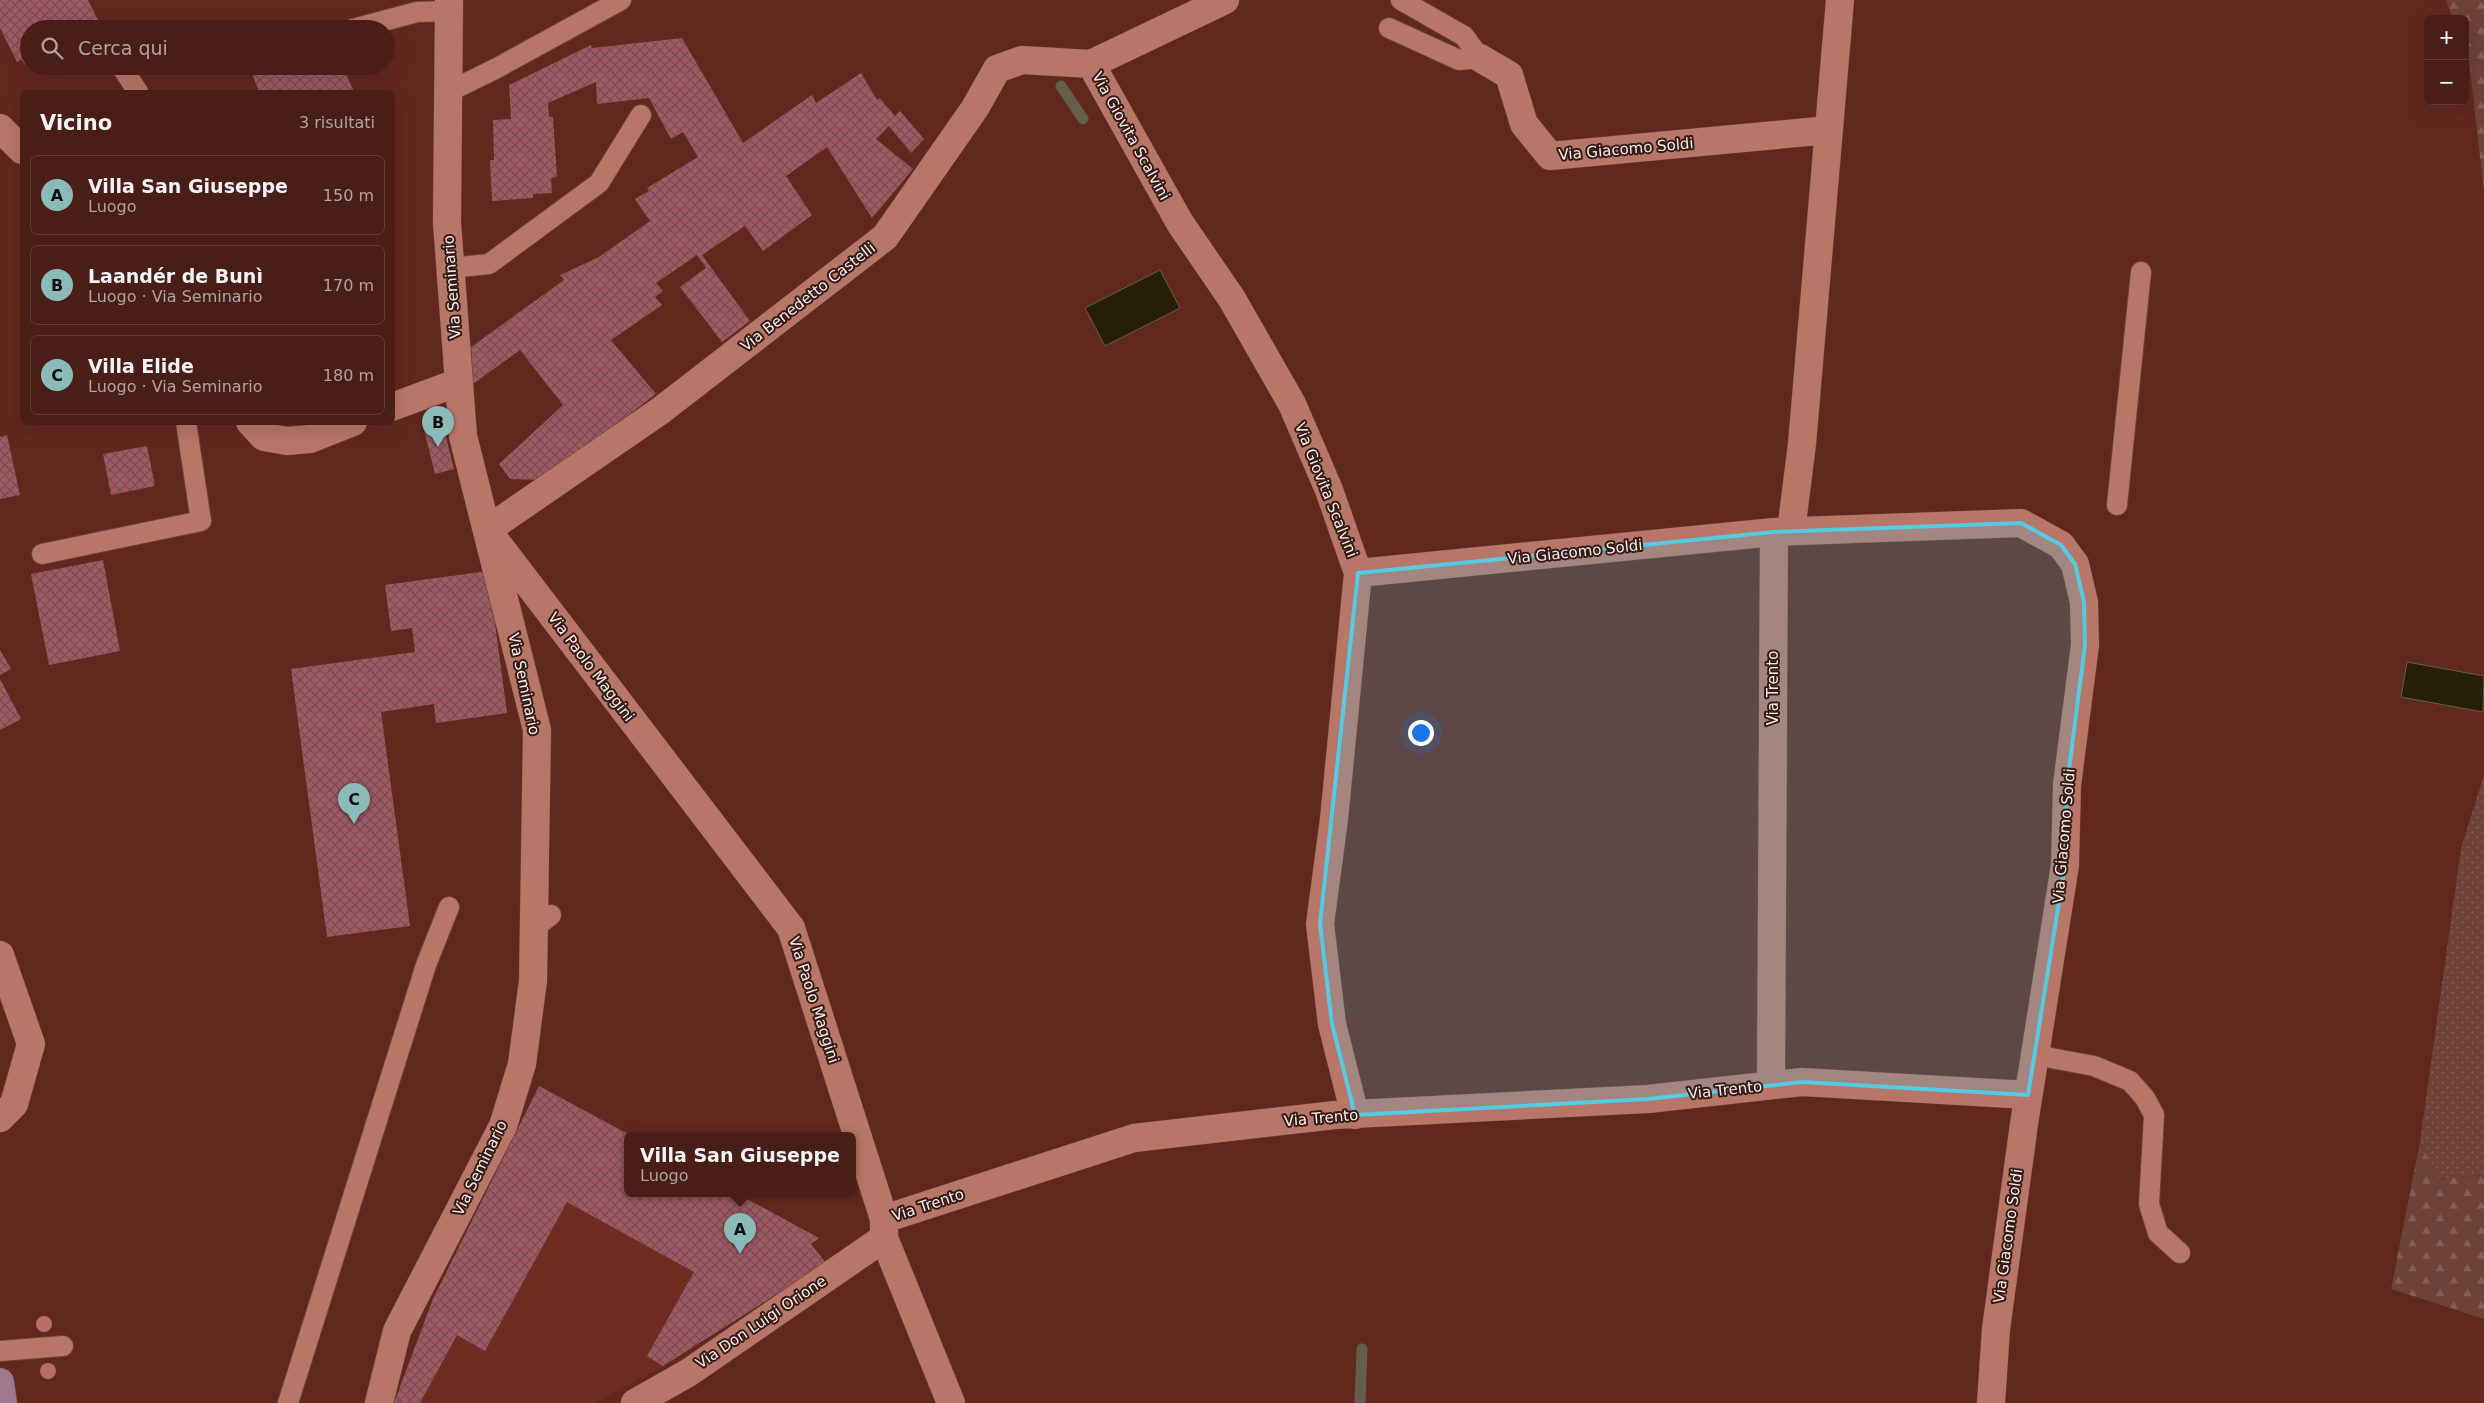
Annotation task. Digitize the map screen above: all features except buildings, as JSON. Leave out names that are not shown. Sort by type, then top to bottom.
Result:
[{"type":"street","points":[[1091,64],[1225,0]]},
{"type":"street","points":[[1783,531],[1802,444],[1840,0]]},
{"type":"street","name":"Via Seminario","points":[[379,1403],[397,1331],[503,1126],[522,1064],[542,921],[545,759],[463,436],[447,223],[449,6]]},
{"type":"street","name":"Via Giacomo Soldi","points":[[1480,58],[1509,75],[1524,124],[1550,156],[1829,130]]},
{"type":"street","name":"Via Benedetto Castelli","points":[[487,530],[660,411],[885,237],[975,108],[997,69],[1022,60],[1091,64]]},
{"type":"street","name":"Via Giovita Scalvini","points":[[1091,64],[1180,223],[1232,299],[1292,404],[1329,490],[1358,573],[1334,819],[1320,924],[1332,1024],[1356,1115]]},
{"type":"street","points":[[0,128],[20,148]]},
{"type":"street","points":[[395,406],[458,382]]},
{"type":"street","points":[[253,425],[264,437],[286,440],[310,439],[317,429],[338,425]]},
{"type":"street","name":"Via Giacomo Soldi","points":[[1358,573],[1783,531],[2021,523],[2061,545],[2075,564],[2084,602],[2085,645],[2067,785],[2065,865],[2028,1095],[1996,1329],[1991,1403]]},
{"type":"street","name":"Via Paolo Maggini","points":[[487,530],[791,928],[854,1132]]},
{"type":"street","name":"Via Trento","points":[[1771,1085],[1783,531]]},
{"type":"street","points":[[0,955],[31,1044],[14,1104],[0,1118]]},
{"type":"street","name":"Via Trento","points":[[884,1229],[1134,1138],[1356,1115],[1648,1099],[1802,1082],[2028,1095]]},
{"type":"street","name":"Via Paolo Maggini","points":[[856,1138],[884,1229],[951,1403]]},
{"type":"street","name":"Via Don Luigi Orione","points":[[634,1403],[688,1373],[884,1229]]},
{"type":"street","points":[[0,1382],[3,1403]]},
{"type":"lane","points":[[448,92],[495,69],[621,0]]},
{"type":"lane","points":[[1401,0],[1464,36],[1480,58]]},
{"type":"lane","points":[[387,20],[449,6]]},
{"type":"lane","points":[[1388,28],[1459,60],[1480,58]]},
{"type":"lane","points":[[127,75],[137,90]]},
{"type":"lane","points":[[450,268],[489,264],[599,183],[641,115]]},
{"type":"lane","points":[[2117,505],[2141,272]]},
{"type":"lane","points":[[42,554],[202,521],[186,425]]},
{"type":"lane","points":[[288,1403],[426,966],[449,907]]},
{"type":"lane","points":[[2035,1055],[2094,1066],[2130,1081],[2145,1098],[2154,1115],[2149,1204],[2158,1233],[2180,1254]]},
{"type":"lane","points":[[0,1351],[63,1346]]},
{"type":"highlighted area","points":[[2021,523],[2061,545],[2075,564],[2084,602],[2085,645],[2067,785],[2065,865],[2028,1095],[1802,1082],[1648,1099],[1355,1115],[1332,1024],[1320,924],[1358,573],[1774,532]]},
{"type":"shaded area","points":[[1160,270],[1180,308],[1105,346],[1085,308]]},
{"type":"shaded area","points":[[2407,662],[2484,676],[2483,712],[2401,697]]},
{"type":"shaded area","points":[[539,1086],[624,1132],[624,1197],[743,1197],[819,1238],[811,1244],[826,1263],[663,1366],[594,1403],[394,1403],[433,1299]]},
{"type":"green space","points":[[2446,0],[2484,0],[2484,193],[2469,60],[2469,15],[2452,15]]},
{"type":"green space","points":[[2484,775],[2484,1175],[2438,1179],[2420,1142],[2461,848]]},
{"type":"green space","points":[[2420,1142],[2438,1179],[2484,1175],[2484,1319],[2391,1289]]},
{"type":"waterway","points":[[1061,86],[1083,119]]},
{"type":"waterway","points":[[1360,1403],[1362,1349]]},
{"type":"place","name":"Laandér de Bunì","points":[[438,447]]},
{"type":"place","name":"Villa Elide","points":[[354,824]]},
{"type":"place","name":"Villa San Giuseppe","points":[[740,1254]]}]
